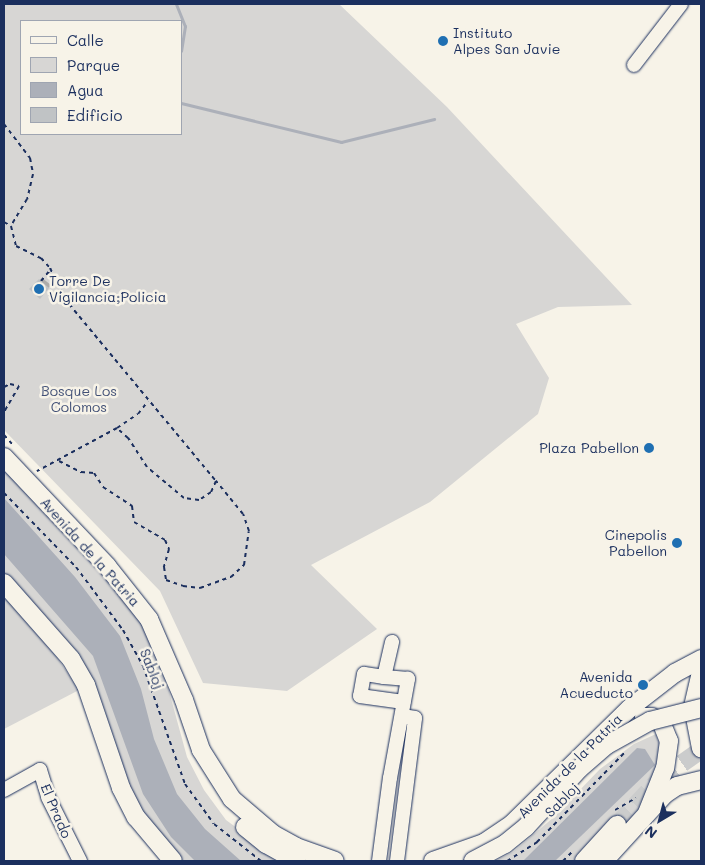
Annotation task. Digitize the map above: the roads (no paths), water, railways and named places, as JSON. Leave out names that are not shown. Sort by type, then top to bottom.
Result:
[{"type":"main road","name":"Avenida de la Patria","points":[[10,453],[132,595],[162,645],[200,750],[232,799],[273,834],[296,847],[335,861]]},
{"type":"main road","points":[[6,585],[71,659],[88,692],[121,788],[136,817],[173,861]]},
{"type":"main road","name":"Avenida de la Patria","points":[[433,861],[484,843],[512,824],[605,730],[651,690],[701,659]]},
{"type":"main road","points":[[701,672],[693,707],[701,748]]},
{"type":"main road","name":"Avenida de la Patria","points":[[175,682],[177,701],[192,754],[220,800],[266,844],[297,861]]},
{"type":"main road","name":"Avenida de la Patria","points":[[473,861],[521,831],[578,769],[607,745],[650,721],[701,708]]},
{"type":"main road","points":[[578,759],[634,720],[652,717],[658,720],[666,732],[669,754],[647,813]]},
{"type":"main road","points":[[604,861],[647,813],[677,786],[701,780]]},
{"type":"main road","points":[[584,861],[617,825]]},
{"type":"street","points":[[634,65],[681,4]]},
{"type":"street","points":[[384,677],[392,642]]},
{"type":"street","points":[[379,861],[390,778],[403,709],[408,680],[364,674],[360,696],[403,709],[415,718],[397,861]]},
{"type":"street","name":"El Prado","points":[[4,790],[40,770],[48,797],[80,861]]},
{"type":"street","points":[[390,778],[407,780]]},
{"type":"water","points":[[4,498],[75,577],[120,636],[141,689],[154,739],[177,794],[205,829],[241,861],[195,861],[171,837],[143,794],[93,656],[4,554]]},
{"type":"water","points":[[637,748],[645,749],[655,765],[555,861],[523,861]]},
{"type":"waterway","points":[[176,4],[185,26],[182,45]]},
{"type":"waterway","points":[[182,103],[341,142],[434,119]]},
{"type":"tunnel","points":[[617,825],[660,779],[701,750]]},
{"type":"place","name":"Instituto Alpes San Javie","points":[[443,41]]},
{"type":"place","name":"Torre De Vigilancia;Policia","points":[[39,289]]},
{"type":"place","name":"Plaza Pabellon","points":[[649,448]]},
{"type":"place","name":"Cinepolis Pabellon","points":[[677,543]]},
{"type":"place","name":"Avenida Acueducto","points":[[643,685]]},
{"type":"park label","name":"Bosque Los Colomos","points":[[79,400]]}]
